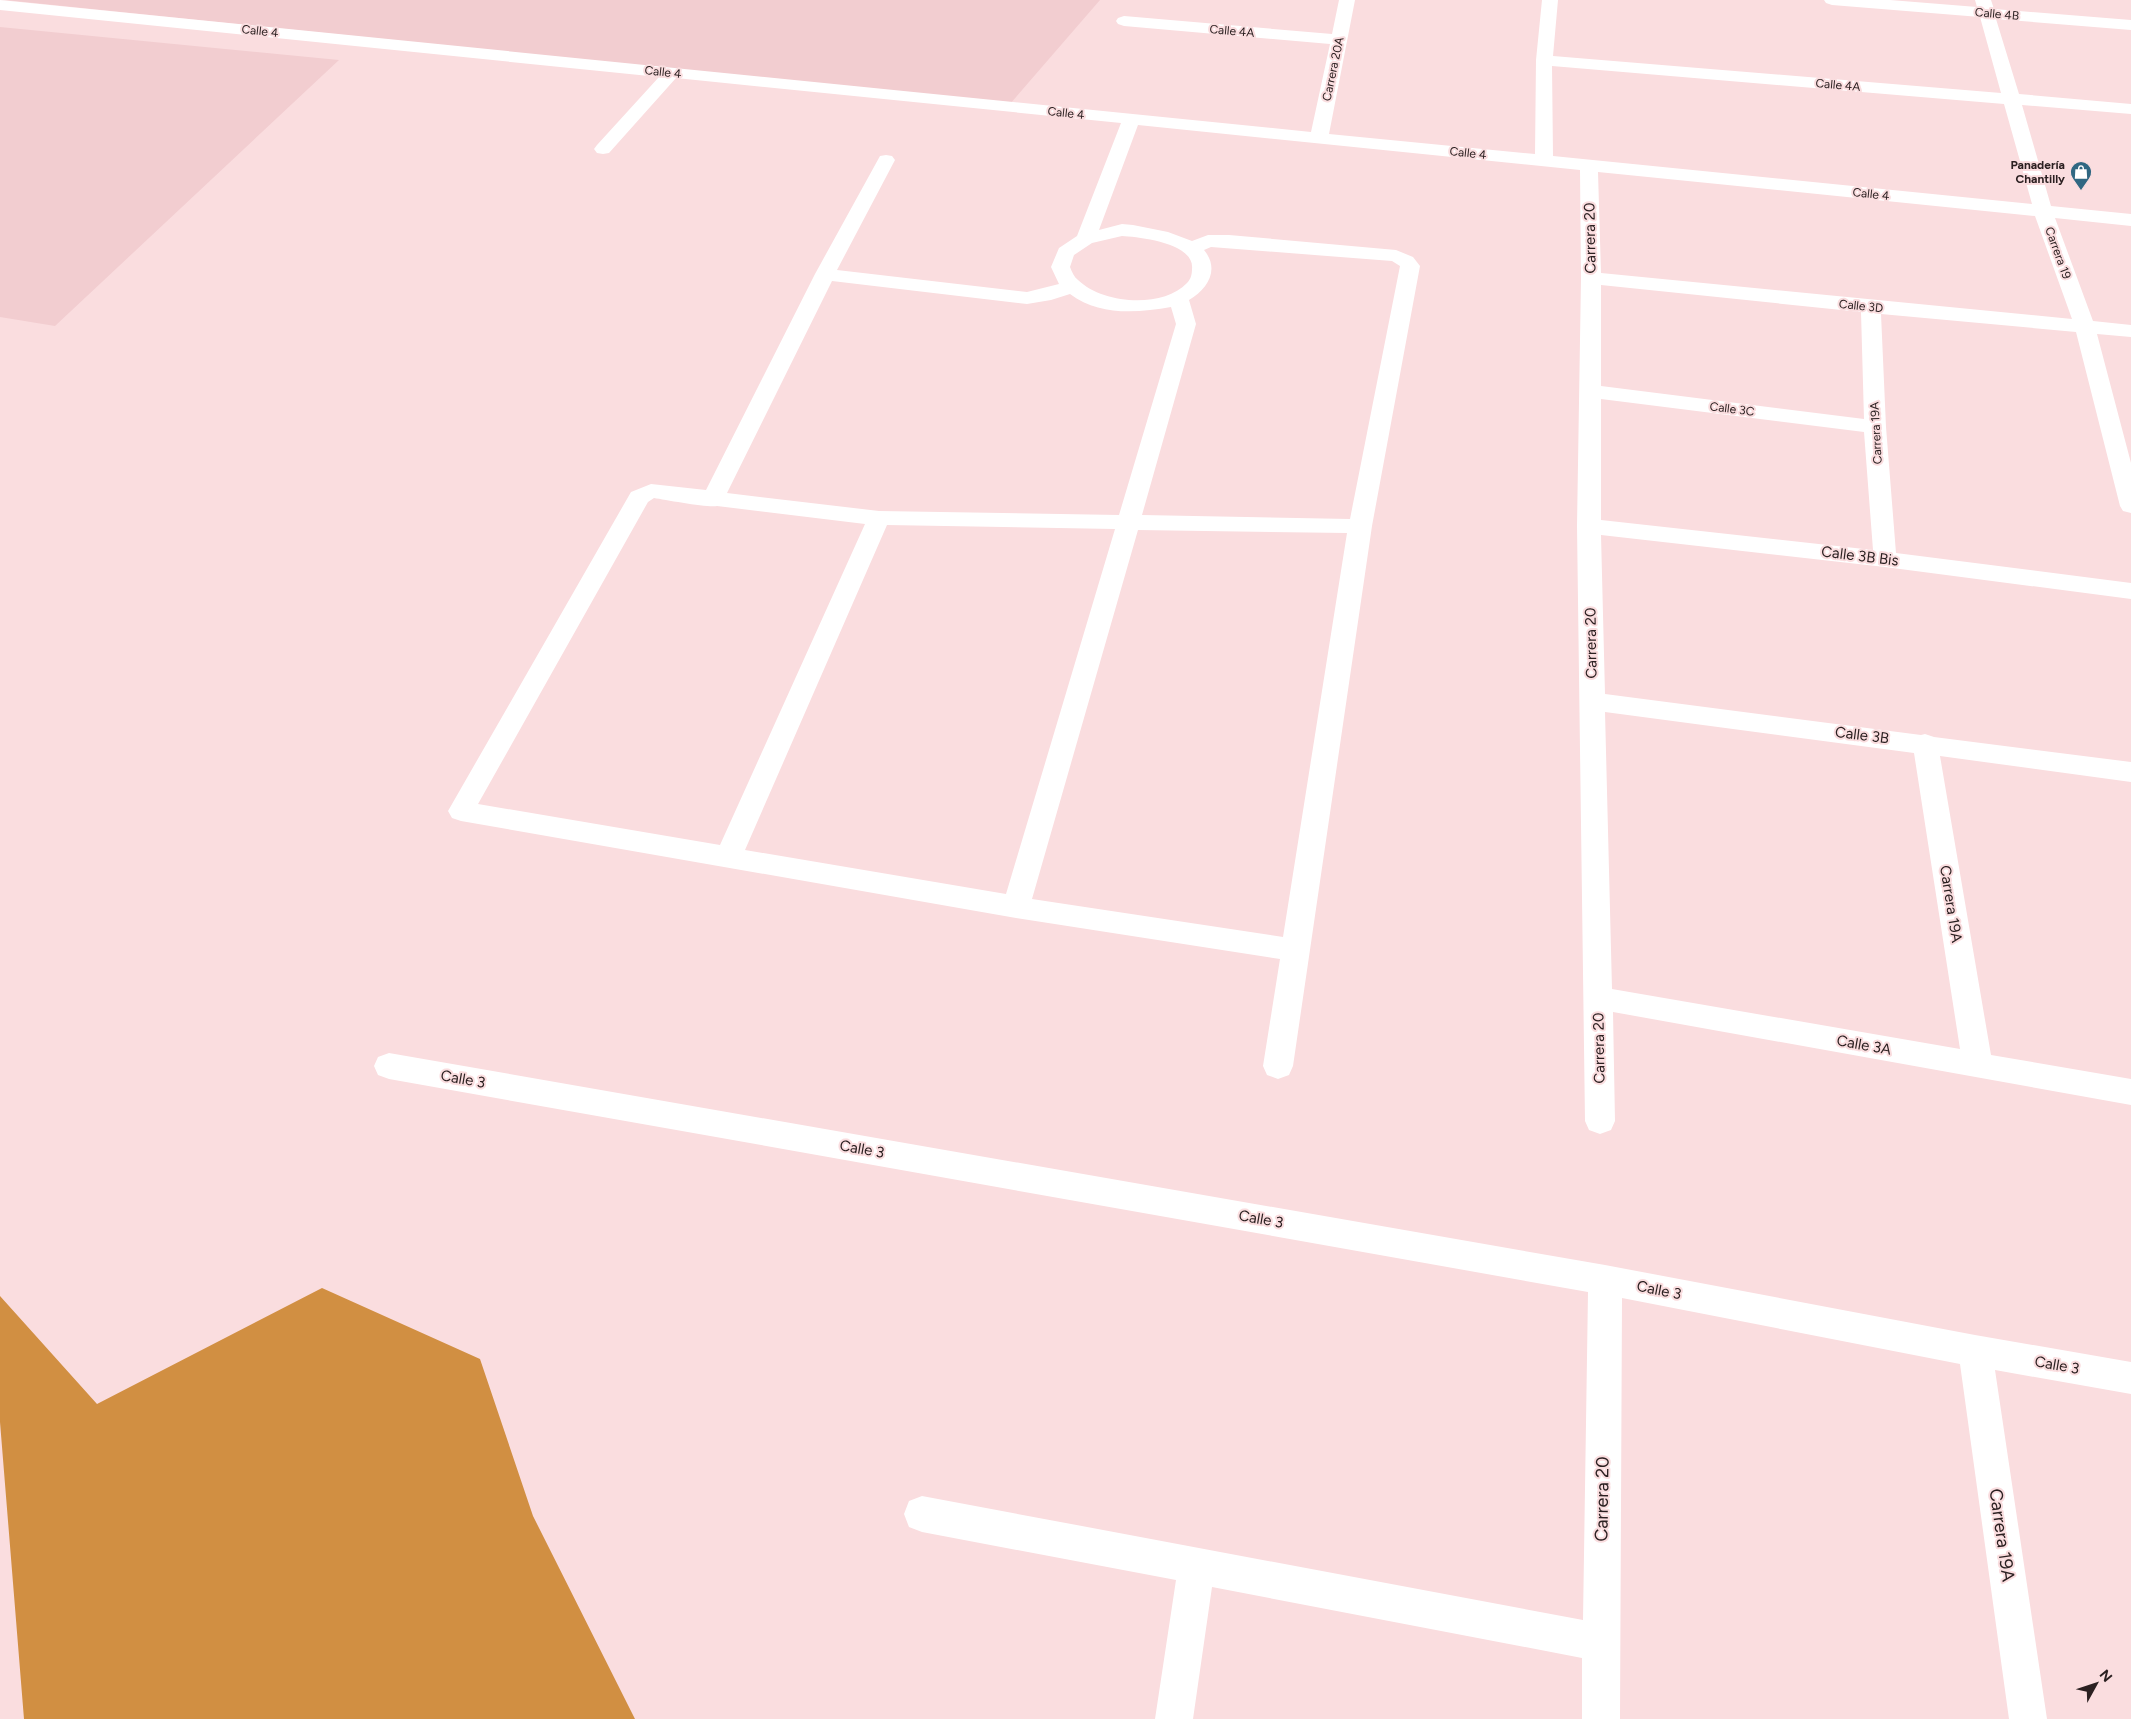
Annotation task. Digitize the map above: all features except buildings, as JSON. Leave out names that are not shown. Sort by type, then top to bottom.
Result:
[{"type":"street","name":"Carrera 20A","points":[[1319,138],[1347,0]]},
{"type":"street","points":[[1544,161],[1544,60],[1550,0]]},
{"type":"street","name":"Calle 4B","points":[[1832,0],[1985,7],[2131,25]]},
{"type":"street","name":"Calle 4","points":[[0,5],[2131,220]]},
{"type":"street","name":"Carrera 19","points":[[1985,7],[2043,211],[2084,326],[2131,506]]},
{"type":"street","name":"Calle 4A","points":[[1124,21],[1340,40]]},
{"type":"street","name":"Calle 4A","points":[[1544,60],[2131,109]]},
{"type":"street","points":[[604,149],[672,73]]},
{"type":"street","points":[[1086,238],[1132,120]]},
{"type":"street","points":[[712,500],[825,274],[886,160]]},
{"type":"street","name":"Carrera 20","points":[[1590,166],[1589,526],[1600,1121]]},
{"type":"street","points":[[1122,230],[1142,230],[1178,240],[1191,248],[1199,258],[1203,269],[1200,280],[1191,290],[1178,298],[1160,304],[1140,307],[1120,306],[1091,299],[1070,287],[1062,276],[1060,266],[1064,255],[1073,245],[1086,238],[1122,230]]},
{"type":"street","points":[[1191,248],[1208,241],[1229,241],[1396,256],[1406,261],[1410,266],[1360,526],[1278,1066]]},
{"type":"street","points":[[825,274],[1027,298],[1051,294],[1070,287]]},
{"type":"street","name":"Calle 3D","points":[[1591,278],[1871,307],[2131,331]]},
{"type":"street","points":[[1016,907],[1186,324],[1178,298]]},
{"type":"street","name":"Carrera 19A","points":[[1871,307],[1875,427],[1886,559]]},
{"type":"street","name":"Calle 3C","points":[[1590,390],[1875,427]]},
{"type":"street","points":[[1295,950],[1016,907],[461,811],[639,497],[651,491],[712,500],[879,518],[1360,526]]},
{"type":"street","points":[[728,857],[879,518]]},
{"type":"street","name":"Calle 3B Bis","points":[[1589,526],[1886,559],[2131,591]]},
{"type":"street","name":"Calle 3B","points":[[1592,701],[1925,743],[2131,772]]},
{"type":"street","name":"Carrera 19A","points":[[1925,743],[1978,1066]]},
{"type":"street","name":"Calle 3A","points":[[1598,998],[2131,1092]]},
{"type":"street","name":"Calle 3","points":[[389,1066],[1605,1280],[1975,1351],[2131,1378]]},
{"type":"street","name":"Carrera 20","points":[[1601,1719],[1600,1642],[1605,1280]]},
{"type":"street","name":"Carrera 19A","points":[[1975,1351],[2028,1719]]},
{"type":"street","points":[[922,1514],[1600,1642]]},
{"type":"street","points":[[1174,1719],[1197,1566]]},
{"type":"shaded area","points":[[5,0],[1100,0],[1010,104]]},
{"type":"shaded area","points":[[0,27],[339,60],[55,326],[0,317]]},
{"type":"shaded area","points":[[322,1288],[480,1359],[533,1516],[635,1719],[24,1719],[0,1422],[0,1296],[97,1404]]},
{"type":"place","name":"Panadería Chantilly","points":[[2081,191]]}]
